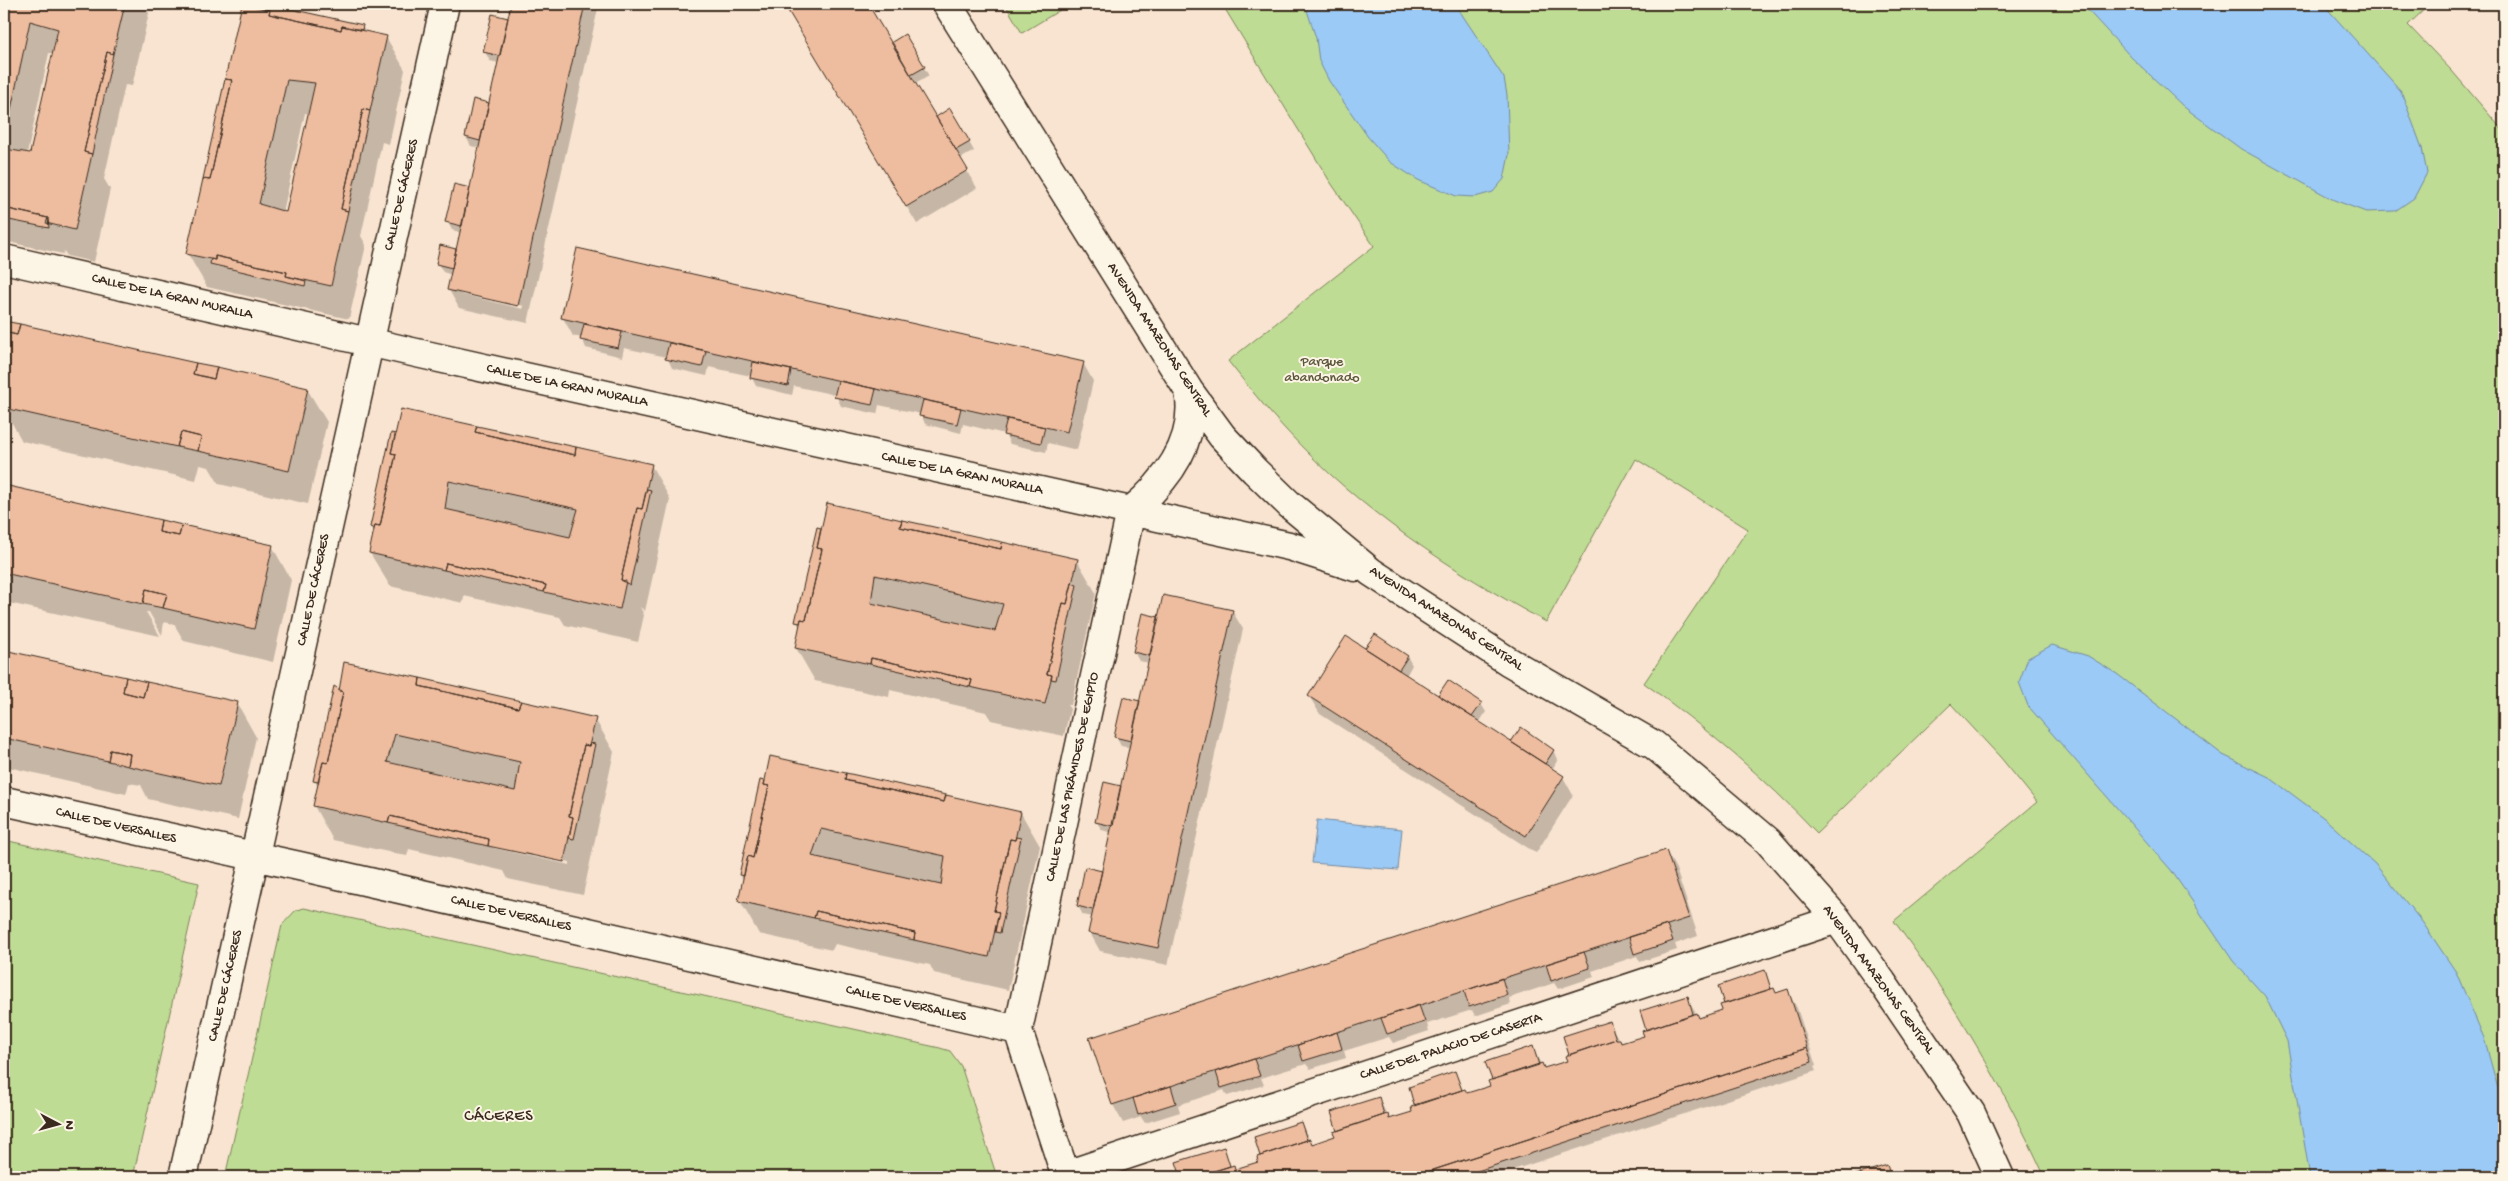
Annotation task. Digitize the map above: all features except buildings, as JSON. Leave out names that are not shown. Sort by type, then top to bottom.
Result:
[{"type":"street","name":"AVENIDA AMAZONAS CENTRAL","points":[[947,4],[1189,391],[1222,436],[1290,505],[1371,572],[1508,661],[1654,745],[1768,841],[1837,919],[1971,1113],[2000,1177]]},
{"type":"street","name":"CALLE DE CÁCERES","points":[[183,1177],[369,342],[438,5]]},
{"type":"street","name":"CALLE DE LA GRAN MURALLA","points":[[4,259],[1289,546],[1371,572]]},
{"type":"street","points":[[1131,511],[1150,495],[1175,463],[1190,425],[1192,409],[1189,391]]},
{"type":"street","name":"CALLE DE LAS PIRÁMIDES DE EGIPTO","points":[[1018,1030],[1131,511]]},
{"type":"street","name":"CALLE DE VERSALLES","points":[[4,801],[1018,1030]]},
{"type":"street","name":"CALLE DEL PALACIO DE CASERTA","points":[[1066,1176],[1837,919]]},
{"type":"street","points":[[1018,1030],[1066,1176]]},
{"type":"green space","points":[[1005,4],[1070,4],[1022,33]]},
{"type":"green space","name":"Parque abandonado","points":[[1222,4],[2430,4],[2408,25],[2452,71],[2504,132],[2504,1177],[2045,1177],[1995,1077],[1937,982],[1894,921],[2037,802],[2001,758],[1951,704],[1817,833],[1734,754],[1644,683],[1748,529],[1636,459],[1546,622],[1476,581],[1408,537],[1376,513],[1315,460],[1249,388],[1228,361],[1374,246],[1329,180]]},
{"type":"green space","points":[[4,840],[199,883],[133,1177],[4,1177]]},
{"type":"green space","points":[[304,908],[950,1051],[961,1066],[997,1177],[225,1177],[282,925],[295,911]]},
{"type":"water","points":[[1305,4],[1455,4],[1504,78],[1507,95],[1509,155],[1504,179],[1493,192],[1475,197],[1456,196],[1418,180],[1390,162],[1368,137],[1329,81],[1319,61],[1316,38]]},
{"type":"water","points":[[2082,4],[2323,4],[2401,91],[2422,148],[2427,173],[2414,198],[2395,211],[2366,212],[2334,200],[2241,149],[2184,107],[2131,57]]},
{"type":"water","points":[[2052,645],[2088,656],[2117,674],[2223,755],[2269,777],[2324,818],[2375,864],[2423,923],[2456,972],[2484,1038],[2504,1110],[2504,1177],[2310,1177],[2287,1041],[2265,996],[2233,961],[2171,870],[2028,706],[2019,682],[2028,658]]},
{"type":"water","points":[[1317,820],[1402,829],[1398,870],[1312,863]]},
{"type":"district","name":"CÁCERES","points":[[499,1117]]}]
